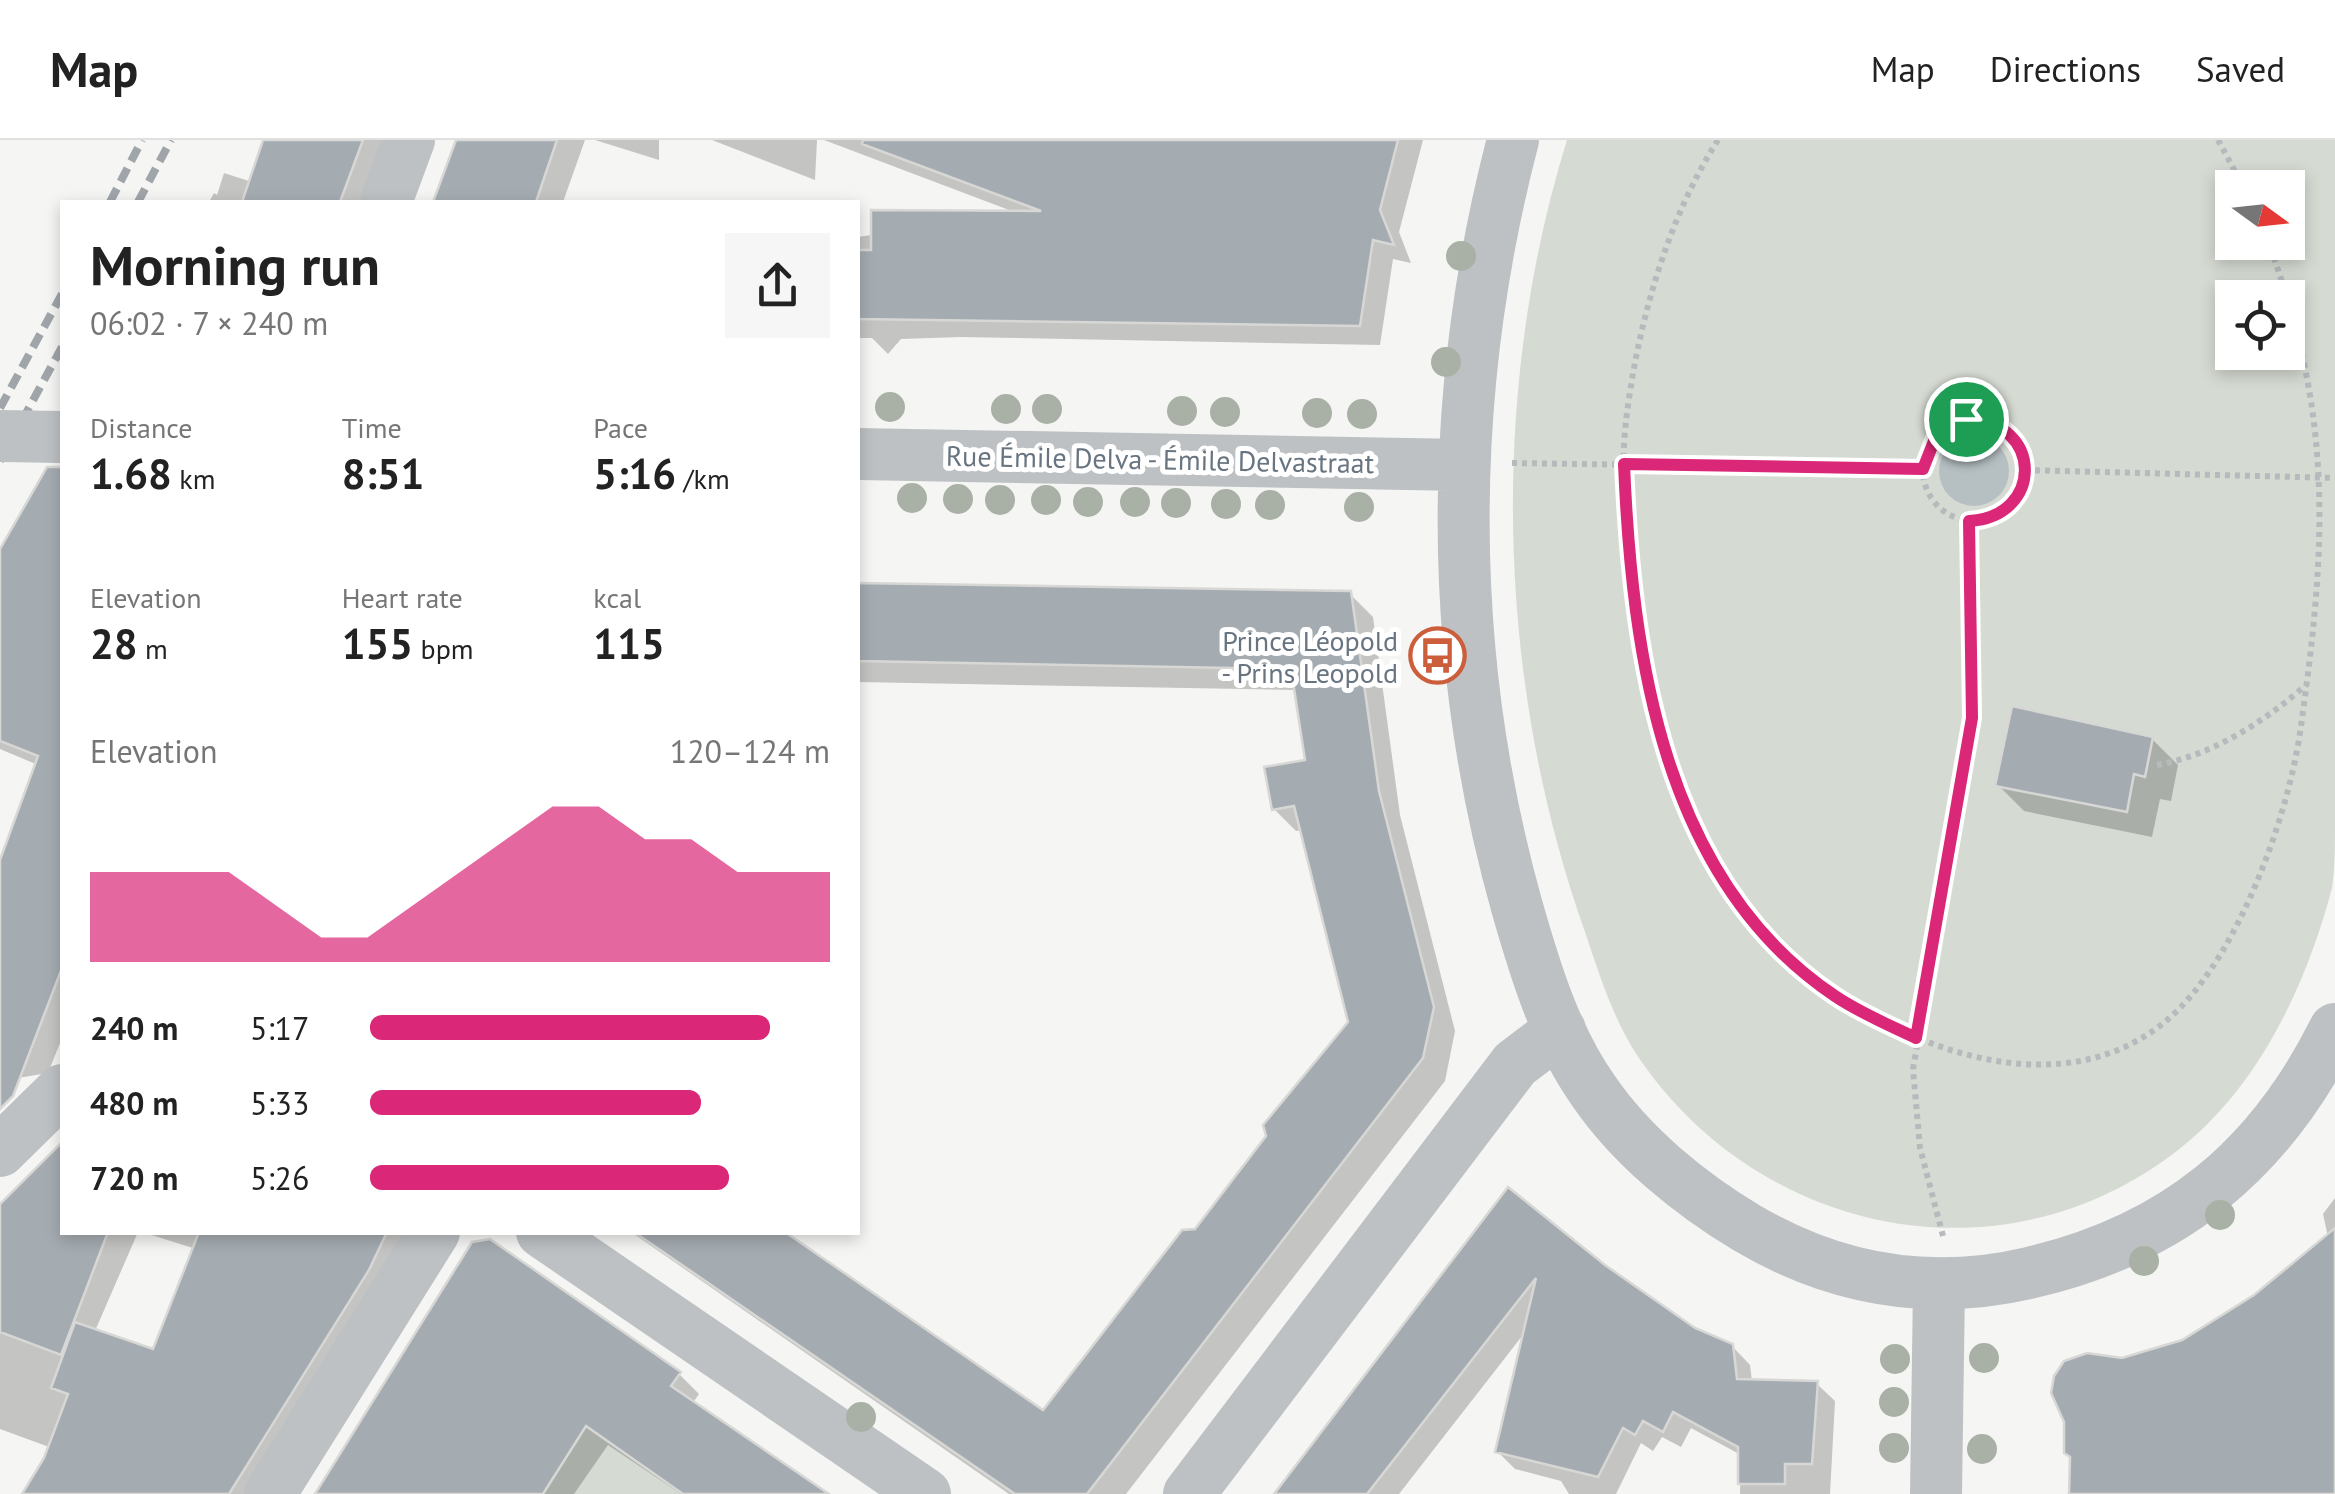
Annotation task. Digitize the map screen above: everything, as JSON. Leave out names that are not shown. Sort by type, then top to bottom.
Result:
[{"type":"street","points":[[387,200],[409,140]]},
{"type":"street","points":[[1513,140],[1492,221],[1474,330],[1484,464],[1468,622],[1478,728],[1501,848],[1536,972],[1560,1030],[1593,1091],[1646,1151],[1714,1209],[1778,1247],[1828,1265],[1941,1261],[1966,1286],[2058,1267],[2137,1238],[2183,1211],[2252,1153],[2306,1083],[2335,1029]]},
{"type":"street","points":[[0,436],[60,437]]},
{"type":"street","name":"Rue Émile Delva - Émile Delvastraat","points":[[860,454],[1484,464]]},
{"type":"street","points":[[1189,1494],[1515,1064],[1560,1030]]},
{"type":"street","points":[[0,1102],[60,1088]]},
{"type":"street","points":[[0,1151],[60,1090]]},
{"type":"street","points":[[270,1494],[432,1235]]},
{"type":"street","points":[[546,1235],[925,1494]]},
{"type":"street","points":[[1936,1494],[1941,1261]]},
{"type":"path","points":[[1718,140],[1692,188],[1651,306],[1626,419],[1624,464],[1634,594],[1670,770],[1687,818],[1742,908],[1787,957],[1834,996],[1916,1038],[1960,1052],[2029,1063],[2109,1054],[2164,1024],[2190,996],[2246,906],[2288,789],[2307,684],[2320,554],[2322,478],[2316,408],[2301,338],[2274,260]]},
{"type":"path","points":[[2218,140],[2234,170]]},
{"type":"path","points":[[1966,419],[2000,426],[2014,438],[2025,470],[2022,487],[2001,514],[1969,521],[1941,509],[1925,484],[1923,469],[1936,436],[1966,419]]},
{"type":"path","points":[[1484,464],[1923,469]]},
{"type":"path","points":[[2025,470],[2335,478]]},
{"type":"path","points":[[1941,1261],[1913,1101],[1916,1038],[1972,718],[1969,521]]},
{"type":"path","points":[[2157,764],[2212,748],[2260,720],[2307,684]]},
{"type":"shaded area","points":[[1567,140],[2335,140],[2332,888],[2309,960],[2277,1029],[2235,1093],[2183,1146],[2115,1190],[2043,1217],[1968,1228],[1894,1223],[1821,1203],[1754,1169],[1693,1122],[1641,1061],[1608,997],[1584,929],[1555,834],[1533,736],[1519,636],[1513,535],[1515,434],[1524,334],[1542,236]]},
{"type":"shaded area","points":[[1974,436],[1988,438],[1999,446],[2007,457],[2007,485],[1999,496],[1988,504],[1974,506],[1960,504],[1949,496],[1941,485],[1939,471],[1941,457],[1949,446],[1960,438]]},
{"type":"shaded area","points":[[592,1418],[606,1441],[683,1494],[541,1494]]},
{"type":"building","points":[[263,140],[363,140],[341,200],[243,200]]},
{"type":"building","points":[[456,140],[557,140],[537,200],[434,200]]},
{"type":"building","points":[[863,140],[1398,140],[1380,210],[1394,245],[1373,240],[1360,326],[860,319],[860,250],[871,250],[871,210],[1041,211],[862,144]]},
{"type":"building","points":[[47,467],[60,467],[60,973],[13,1096],[0,1109],[0,860],[38,756],[0,741],[0,549]]},
{"type":"building","points":[[860,583],[1351,591],[1379,791],[1434,1007],[1423,1058],[1087,1494],[1015,1494],[638,1235],[789,1235],[1043,1410],[1182,1230],[1195,1229],[1266,1136],[1263,1125],[1348,1022],[1294,806],[1272,810],[1264,767],[1305,760],[1291,669],[860,661]]},
{"type":"building","points":[[2012,706],[2153,737],[2145,777],[2134,774],[2127,812],[1995,786]]},
{"type":"building","points":[[60,1144],[60,1235],[107,1235],[61,1355],[0,1332],[0,1204]]},
{"type":"building","points":[[1508,1187],[1605,1265],[1695,1328],[1733,1344],[1737,1379],[1818,1381],[1812,1464],[1785,1464],[1785,1484],[1738,1484],[1738,1447],[1673,1412],[1663,1432],[1643,1421],[1635,1435],[1623,1428],[1598,1477],[1495,1452],[1536,1278],[1367,1494],[1274,1494]]},
{"type":"building","points":[[2335,1228],[2335,1494],[2069,1494],[2070,1457],[2064,1453],[2064,1422],[2051,1393],[2054,1376],[2064,1361],[2087,1353],[2122,1358],[2182,1340],[2254,1295]]},
{"type":"building","points":[[198,1235],[386,1235],[369,1270],[229,1494],[22,1494],[44,1458],[68,1394],[51,1388],[75,1322],[153,1349]]},
{"type":"building","points":[[490,1239],[681,1372],[671,1386],[829,1494],[683,1494],[586,1426],[543,1494],[315,1494],[472,1242]]},
{"type":"railway","points":[[111,200],[142,140]]},
{"type":"railway","points":[[139,200],[171,140]]},
{"type":"railway","points":[[0,408],[60,298]]},
{"type":"railway","points":[[0,461],[60,351]]},
{"type":"place","name":"Prince Léopold - Prins Leopold","points":[[1437,656]]},
{"type":"route","points":[[1966,419],[2000,426],[2014,438],[2025,470],[2014,502],[2001,514],[1969,521],[1975,675],[1972,718],[1916,1038],[1834,996],[1787,957],[1742,908],[1712,865],[1687,818],[1670,770],[1646,665],[1634,594],[1624,464],[1923,469],[1936,436],[1966,419]]}]
